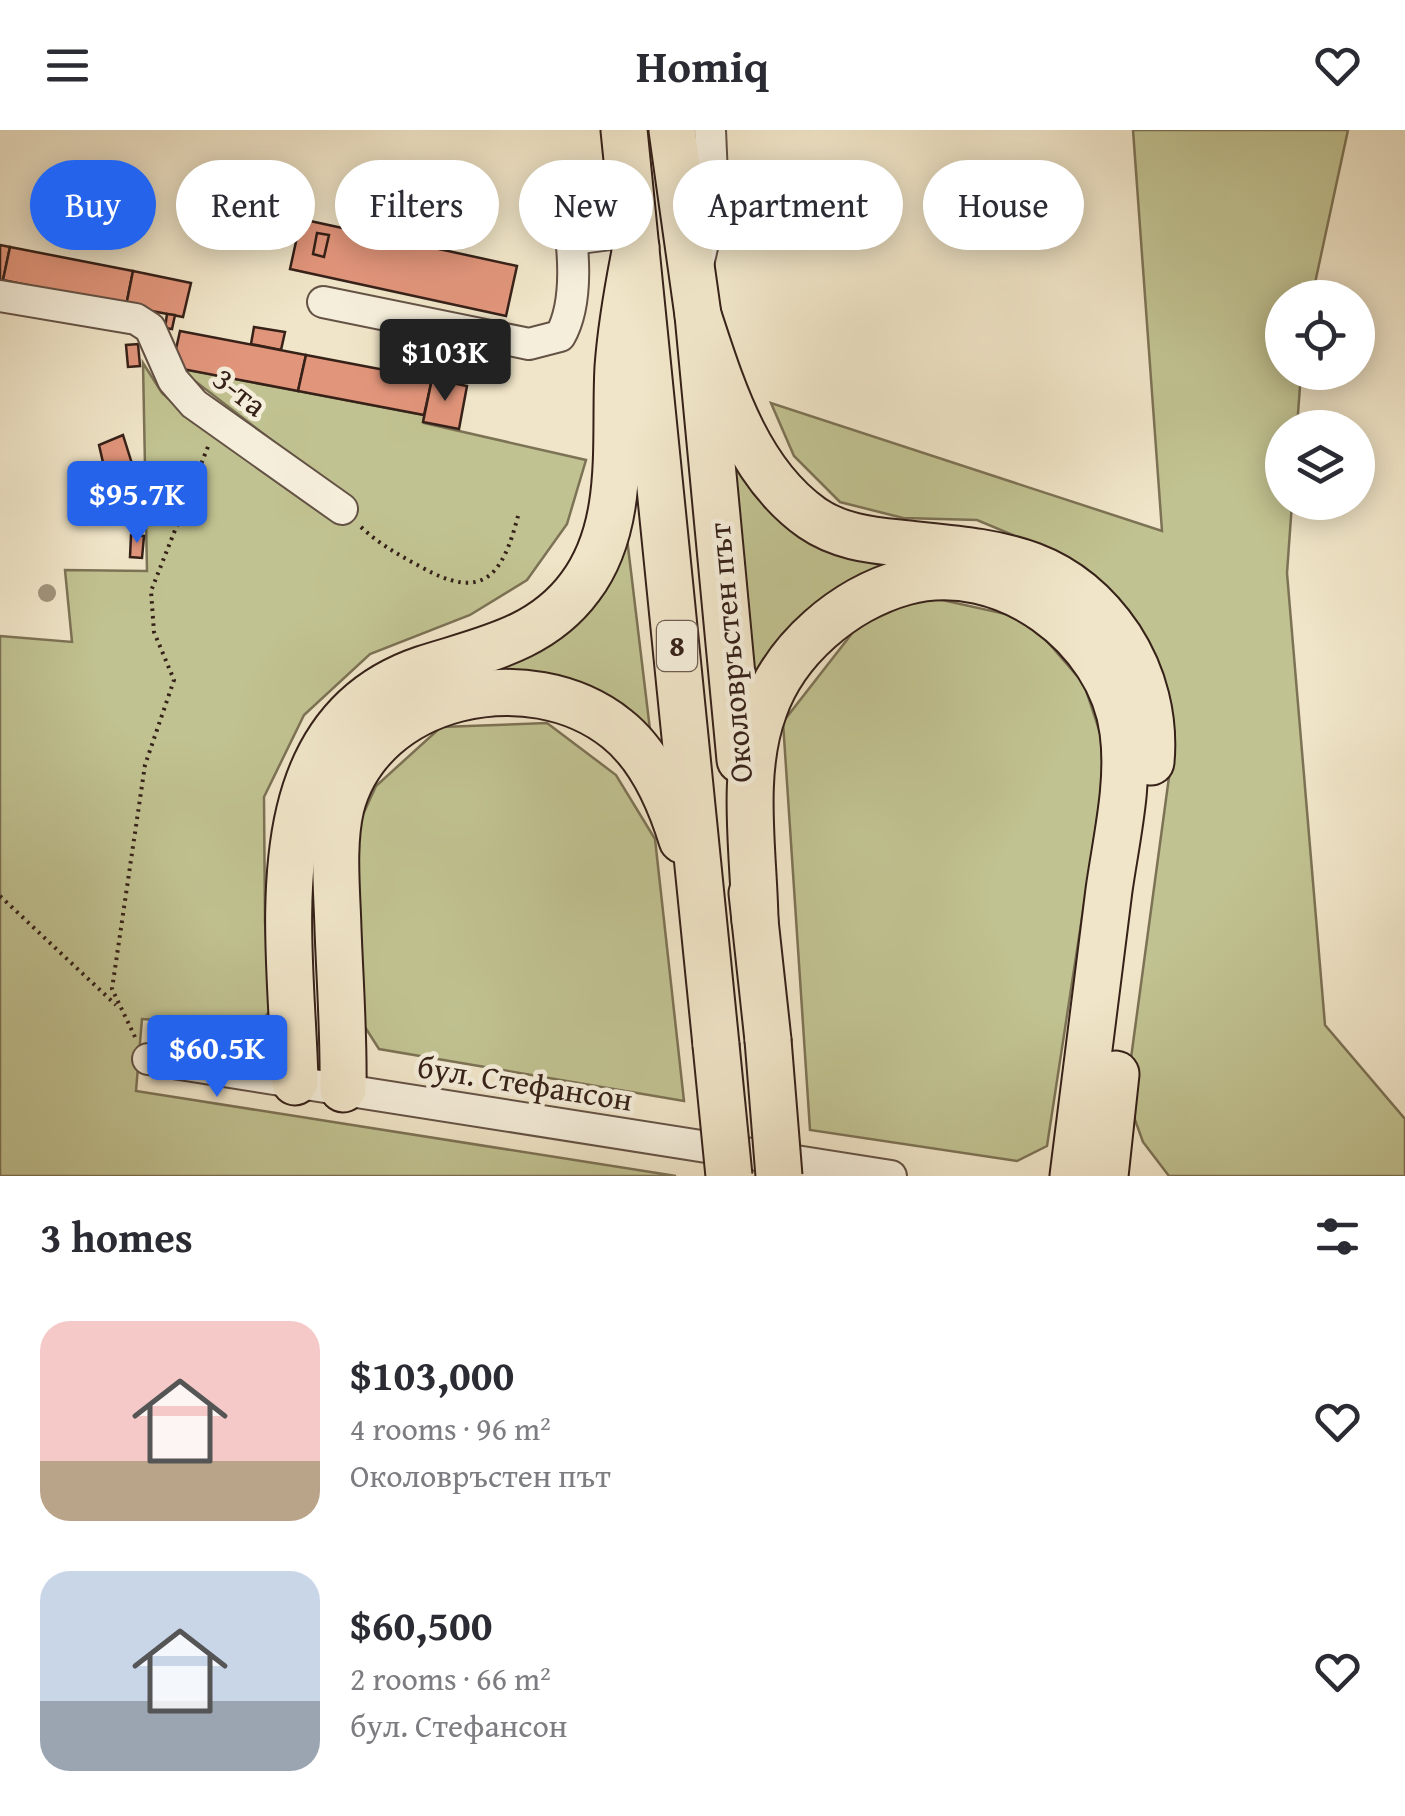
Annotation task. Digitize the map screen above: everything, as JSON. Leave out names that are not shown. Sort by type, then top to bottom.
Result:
[{"type":"highway","name":"Околовръстен път","points":[[624,130],[627,160]]},
{"type":"highway","name":"Околовръстен път","points":[[672,130],[696,302],[779,1176]]},
{"type":"highway","points":[[295,1082],[291,864],[297,812],[308,773],[332,734],[366,699],[412,673],[512,642],[550,620],[582,586],[603,543],[615,486],[621,333],[633,250]]},
{"type":"highway","name":"Околовръстен път","points":[[636,250],[729,1176]]},
{"type":"highway","points":[[696,302],[739,424],[763,469],[790,500],[833,530],[863,539],[982,551],[1018,558],[1051,572],[1083,594],[1134,660],[1147,698],[1152,745],[1105,1176]]},
{"type":"highway","points":[[755,920],[752,762],[763,711],[778,680],[822,627],[876,594],[906,582],[934,579],[1001,588],[1060,620],[1082,640],[1107,680],[1123,730],[1119,814],[1072,1176]]},
{"type":"highway","points":[[342,1090],[337,898],[342,807],[361,764],[400,724],[446,699],[503,692],[545,695],[580,706],[618,730],[646,761],[667,800],[705,921]]},
{"type":"street","points":[[696,302],[713,199],[710,130]]},
{"type":"street","points":[[323,302],[529,344],[545,342],[560,336],[568,322],[571,250]]},
{"type":"street","name":"3-та","points":[[0,296],[136,319],[158,339],[174,380],[194,404],[342,509]]},
{"type":"street","name":"бул. Стефансон","points":[[148,1058],[891,1176]]},
{"type":"path","points":[[148,1058],[112,989],[145,764],[174,680],[154,632],[151,591],[219,422]]},
{"type":"path","points":[[342,509],[377,542],[459,585],[480,582],[495,572],[508,554],[518,516]]},
{"type":"path","points":[[0,896],[120,1008]]},
{"type":"green space","points":[[1133,130],[1348,130],[1316,280],[1265,280],[1265,390],[1300,390],[1298,410],[1265,410],[1265,520],[1291,520],[1287,573],[1325,1025],[1405,1119],[1405,1176],[1169,1176],[1143,1142],[1126,1095],[1169,777],[1161,696],[1056,553],[977,520],[903,518],[840,502],[794,456],[771,403],[1162,531]]},
{"type":"green space","points":[[143,363],[162,393],[183,412],[356,505],[178,368],[424,415],[424,423],[586,460],[567,524],[527,580],[470,615],[370,654],[304,715],[264,797],[265,923],[272,1008],[258,1026],[142,1019],[136,1091],[676,1176],[0,1176],[0,636],[72,642],[65,570],[147,571]]},
{"type":"green space","points":[[727,429],[906,566],[855,584],[817,607],[785,638],[753,682]]},
{"type":"green space","points":[[623,505],[651,738],[431,679],[509,660]]},
{"type":"green space","points":[[924,596],[1028,619],[1084,684],[1107,754],[1047,1146],[1017,1161],[810,1130],[783,722],[857,627]]},
{"type":"green space","points":[[547,723],[616,775],[655,839],[684,1101],[379,1049],[358,1016],[350,843],[376,786],[441,727]]},
{"type":"building","points":[[315,222],[335,226],[335,250],[443,250],[517,266],[506,316],[290,269],[294,250],[315,250]]},
{"type":"building","points":[[317,233],[329,235],[324,257],[313,254]]},
{"type":"building","points":[[0,245],[10,247],[3,280],[0,280]]},
{"type":"building","points":[[10,247],[133,271],[126,306],[3,280]]},
{"type":"building","points":[[133,271],[191,283],[183,317],[126,306]]},
{"type":"building","points":[[167,314],[175,315],[172,329],[165,328]]},
{"type":"building","points":[[254,327],[285,332],[281,350],[251,344]]},
{"type":"building","points":[[180,331],[306,355],[298,391],[172,367]]},
{"type":"building","points":[[138,344],[140,366],[128,367],[126,345]]},
{"type":"building","points":[[306,355],[432,379],[424,415],[298,391]]},
{"type":"building","points":[[432,379],[467,386],[459,429],[423,422]]},
{"type":"building","points":[[123,435],[133,467],[105,471],[99,445]]},
{"type":"building","points":[[131,535],[144,536],[142,558],[130,557]]}]
